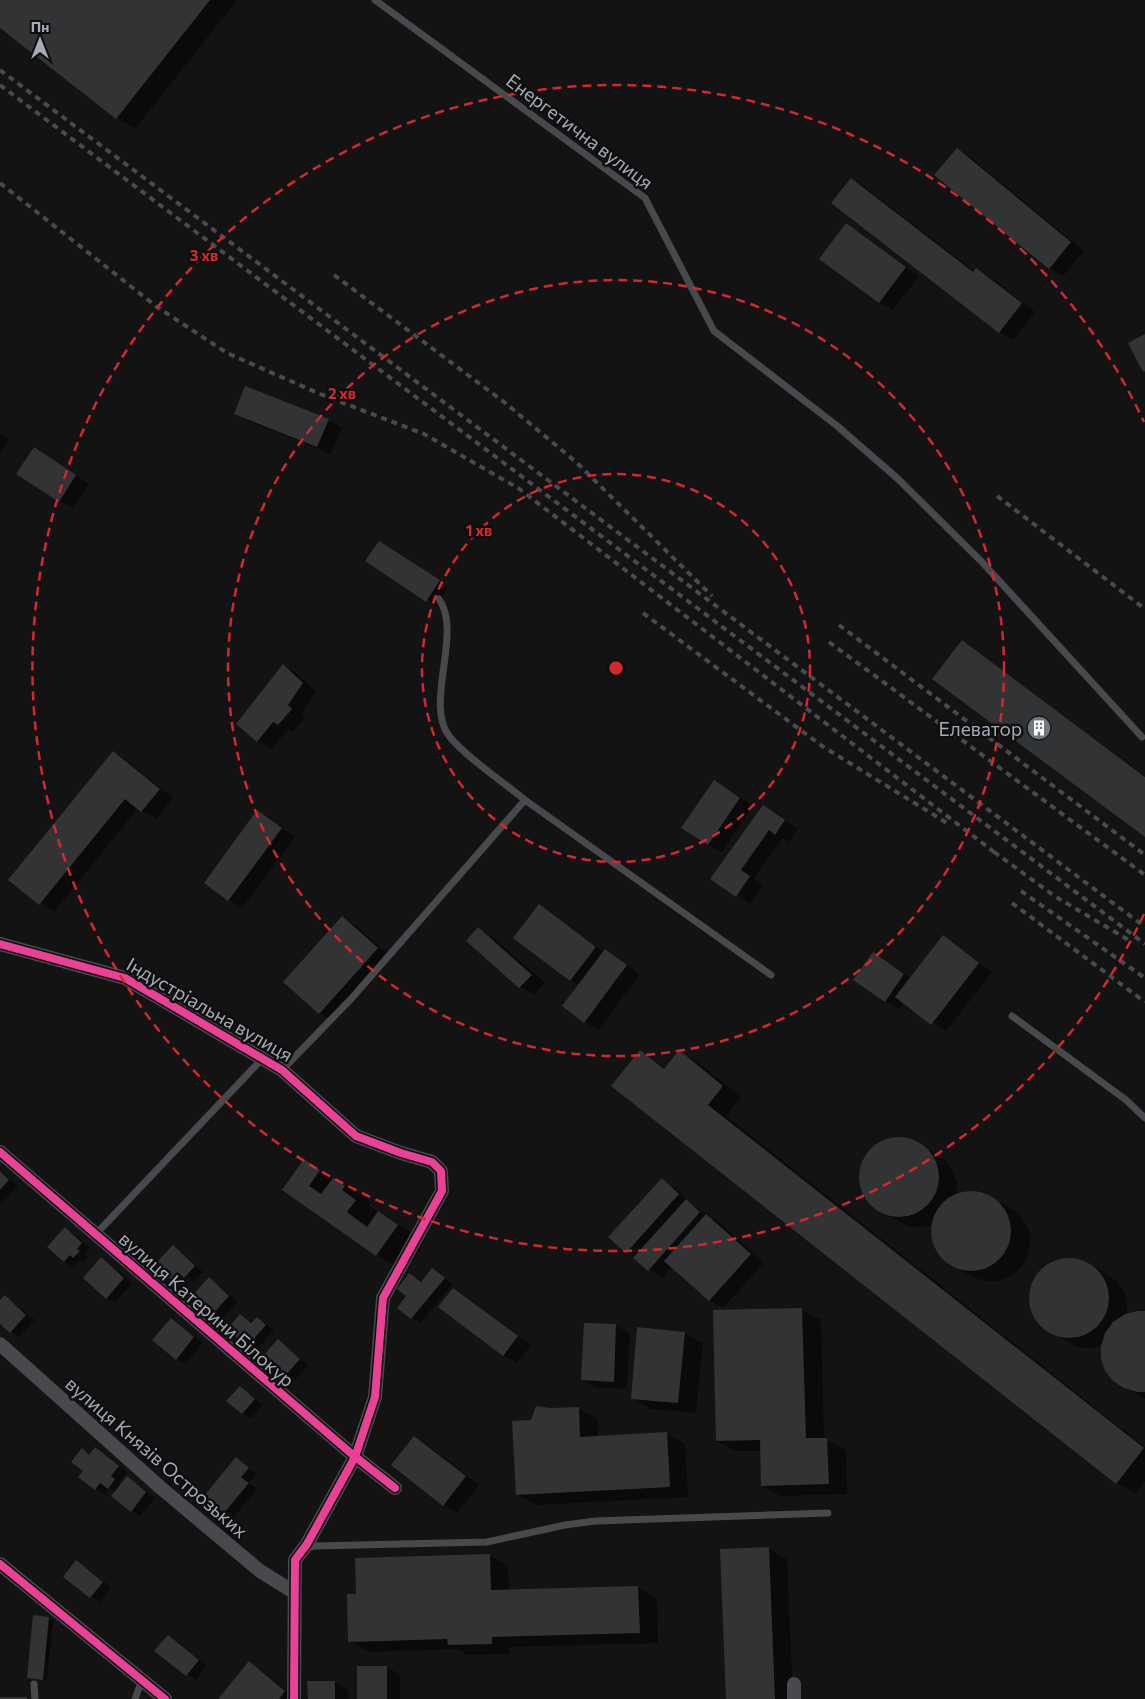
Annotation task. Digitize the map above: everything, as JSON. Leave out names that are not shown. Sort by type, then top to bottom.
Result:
[{"type":"street","name":"Індустріальна вулиця","points":[[0,944],[125,978],[282,1070],[356,1136],[400,1153],[432,1162],[441,1172],[442,1191],[383,1298],[375,1397],[355,1457],[303,1550],[295,1560],[294,1699]]},
{"type":"street","name":"вулиця Катерини Білокур","points":[[0,1152],[355,1457],[395,1488]]},
{"type":"street","name":"вулиця Князів Острозьких","points":[[0,1344],[161,1488],[260,1571],[294,1592]]},
{"type":"street","points":[[0,1564],[164,1699]]},
{"type":"street","points":[[794,1684],[794,1699]]},
{"type":"lane","name":"Енергетична вулиця","points":[[375,0],[645,198],[714,331],[836,425],[898,478],[980,561],[1142,737]]},
{"type":"lane","points":[[439,599],[446,609],[446,636],[439,706],[448,735],[525,800],[771,975]]},
{"type":"lane","points":[[282,1070],[350,999],[525,800]]},
{"type":"lane","points":[[1012,1016],[1126,1100],[1145,1118]]},
{"type":"lane","points":[[95,1235],[262,1059]]},
{"type":"lane","points":[[303,1550],[314,1546],[487,1542],[565,1525],[595,1521],[828,1513]]},
{"type":"lane","points":[[135,1699],[142,1680]]},
{"type":"lane","points":[[34,1684],[35,1699]]},
{"type":"building","points":[[0,0],[210,0],[116,119],[0,28]]},
{"type":"building","points":[[957,148],[1071,242],[1049,269],[934,175]]},
{"type":"building","points":[[851,178],[973,272],[976,268],[1022,303],[999,333],[831,203]]},
{"type":"building","points":[[846,223],[906,267],[879,303],[819,259]]},
{"type":"building","points":[[1145,334],[1145,371],[1143,372],[1128,343]]},
{"type":"building","points":[[245,386],[329,419],[317,447],[234,414]]},
{"type":"building","points":[[34,447],[76,475],[59,502],[16,474]]},
{"type":"building","points":[[379,541],[440,580],[426,602],[365,561]]},
{"type":"building","name":"Елеватор","points":[[962,640],[1145,777],[1145,837],[932,679]]},
{"type":"building","points":[[283,664],[303,683],[288,705],[292,709],[278,725],[273,722],[257,742],[236,724]]},
{"type":"building","points":[[113,751],[160,789],[141,812],[125,799],[39,905],[8,880]]},
{"type":"building","points":[[714,780],[740,798],[708,845],[681,828]]},
{"type":"building","points":[[763,805],[785,820],[775,835],[769,830],[741,870],[750,876],[736,897],[710,879]]},
{"type":"building","points":[[257,810],[282,828],[228,901],[204,883]]},
{"type":"building","points":[[539,904],[596,947],[570,981],[513,938]]},
{"type":"building","points":[[342,916],[378,948],[319,1014],[283,982]]},
{"type":"building","points":[[478,927],[532,975],[519,988],[466,941]]},
{"type":"building","points":[[943,935],[979,963],[931,1025],[895,997]]},
{"type":"building","points":[[605,949],[627,965],[584,1023],[562,1006]]},
{"type":"building","points":[[873,952],[904,974],[885,1002],[853,980]]},
{"type":"building","points":[[640,1050],[664,1069],[679,1050],[723,1086],[708,1105],[1144,1448],[1116,1484],[611,1086]]},
{"type":"building","points":[[899,1137],[914,1140],[927,1149],[936,1162],[939,1177],[936,1192],[927,1205],[914,1214],[899,1217],[884,1214],[871,1205],[862,1192],[859,1177],[862,1162],[871,1149],[884,1140]]},
{"type":"building","points":[[304,1159],[320,1170],[309,1186],[321,1194],[333,1178],[345,1186],[342,1190],[356,1200],[347,1212],[367,1227],[378,1211],[398,1225],[376,1256],[282,1190]]},
{"type":"building","points":[[0,1171],[9,1180],[0,1190]]},
{"type":"building","points":[[662,1178],[679,1194],[626,1253],[608,1237]]},
{"type":"building","points":[[963,1191],[979,1191],[1000,1202],[1011,1223],[1011,1239],[1000,1260],[979,1271],[963,1271],[949,1265],[937,1253],[931,1239],[931,1223],[937,1209],[949,1197]]},
{"type":"building","points":[[686,1199],[700,1212],[648,1271],[633,1258]]},
{"type":"building","points":[[706,1214],[751,1254],[709,1301],[664,1261]]},
{"type":"building","points":[[65,1227],[82,1243],[77,1249],[80,1251],[73,1258],[70,1255],[64,1262],[47,1247]]},
{"type":"building","points":[[173,1245],[195,1266],[184,1278],[179,1273],[172,1281],[155,1264]]},
{"type":"building","points":[[101,1257],[124,1278],[106,1299],[83,1278]]},
{"type":"building","points":[[1069,1258],[1084,1261],[1097,1270],[1106,1283],[1109,1298],[1106,1313],[1097,1326],[1084,1335],[1069,1338],[1054,1335],[1041,1326],[1032,1313],[1029,1298],[1032,1283],[1041,1270],[1054,1261]]},
{"type":"building","points":[[432,1268],[445,1278],[411,1319],[397,1308],[406,1296],[397,1289],[409,1273],[421,1282]]},
{"type":"building","points":[[209,1277],[229,1296],[212,1315],[192,1296]]},
{"type":"building","points":[[453,1288],[518,1336],[503,1356],[438,1307]]},
{"type":"building","points":[[5,1295],[26,1315],[10,1333],[0,1324],[0,1300]]},
{"type":"building","points":[[802,1308],[806,1438],[827,1438],[829,1484],[761,1486],[760,1440],[716,1441],[713,1310]]},
{"type":"building","points":[[1145,1311],[1145,1392],[1124,1388],[1113,1381],[1105,1371],[1101,1359],[1101,1346],[1105,1333],[1113,1322],[1125,1314]]},
{"type":"building","points":[[240,1314],[251,1323],[257,1317],[266,1325],[243,1351],[235,1345],[239,1340],[227,1329]]},
{"type":"building","points":[[171,1318],[194,1337],[176,1360],[152,1340]]},
{"type":"building","points":[[584,1323],[616,1324],[614,1382],[581,1380]]},
{"type":"building","points":[[637,1327],[685,1332],[678,1403],[631,1399]]},
{"type":"building","points":[[278,1339],[300,1359],[285,1376],[263,1356]]},
{"type":"building","points":[[240,1386],[255,1399],[242,1414],[226,1401]]},
{"type":"building","points":[[536,1406],[550,1408],[579,1407],[580,1437],[667,1432],[670,1487],[516,1495],[512,1421],[531,1420]]},
{"type":"building","points":[[414,1436],[466,1476],[443,1506],[391,1465]]},
{"type":"building","points":[[95,1447],[119,1466],[111,1476],[115,1479],[108,1489],[100,1483],[95,1490],[78,1477],[83,1471],[71,1462],[82,1448],[89,1455]]},
{"type":"building","points":[[236,1457],[249,1468],[241,1477],[249,1483],[224,1513],[204,1496]]},
{"type":"building","points":[[127,1476],[146,1492],[131,1512],[111,1496]]},
{"type":"building","points":[[769,1547],[775,1699],[726,1699],[720,1549]]},
{"type":"building","points":[[490,1554],[491,1590],[638,1586],[640,1633],[492,1637],[492,1644],[448,1645],[447,1639],[348,1642],[347,1594],[356,1594],[355,1558]]},
{"type":"building","points":[[76,1560],[103,1582],[90,1598],[63,1577]]},
{"type":"building","points":[[33,1615],[49,1617],[43,1680],[27,1678]]},
{"type":"building","points":[[168,1635],[199,1660],[186,1676],[154,1651]]},
{"type":"building","points":[[249,1661],[285,1691],[279,1699],[218,1699]]},
{"type":"building","points":[[357,1666],[387,1666],[387,1699],[357,1699]]},
{"type":"building","points":[[307,1681],[335,1681],[335,1699],[308,1699]]},
{"type":"building","points":[[0,1697],[27,1697],[27,1699],[0,1699]]},
{"type":"railway","points":[[0,70],[1145,927]]},
{"type":"railway","points":[[0,85],[1145,944]]},
{"type":"railway","points":[[0,183],[157,307],[227,353],[320,394],[424,434],[518,488],[998,855]]},
{"type":"railway","points":[[334,275],[504,402],[576,462],[712,596]]},
{"type":"railway","points":[[997,496],[1145,609]]},
{"type":"railway","points":[[643,613],[822,746],[947,823]]},
{"type":"railway","points":[[839,625],[1145,855]]},
{"type":"railway","points":[[829,642],[1145,875]]},
{"type":"railway","points":[[994,852],[1056,897],[1132,942]]},
{"type":"railway","points":[[1021,891],[1145,978]]},
{"type":"railway","points":[[1012,903],[1145,1002]]},
{"type":"cycle path","points":[[0,944],[125,978],[282,1070],[356,1136],[401,1153],[432,1162],[441,1171],[442,1191],[383,1298],[375,1397],[355,1457],[307,1544],[295,1560],[294,1699]]},
{"type":"cycle path","points":[[0,1152],[353,1455],[395,1488]]},
{"type":"cycle path","points":[[0,1564],[165,1699]]},
{"type":"place","name":"Елеватор","points":[[1039,728]]}]
